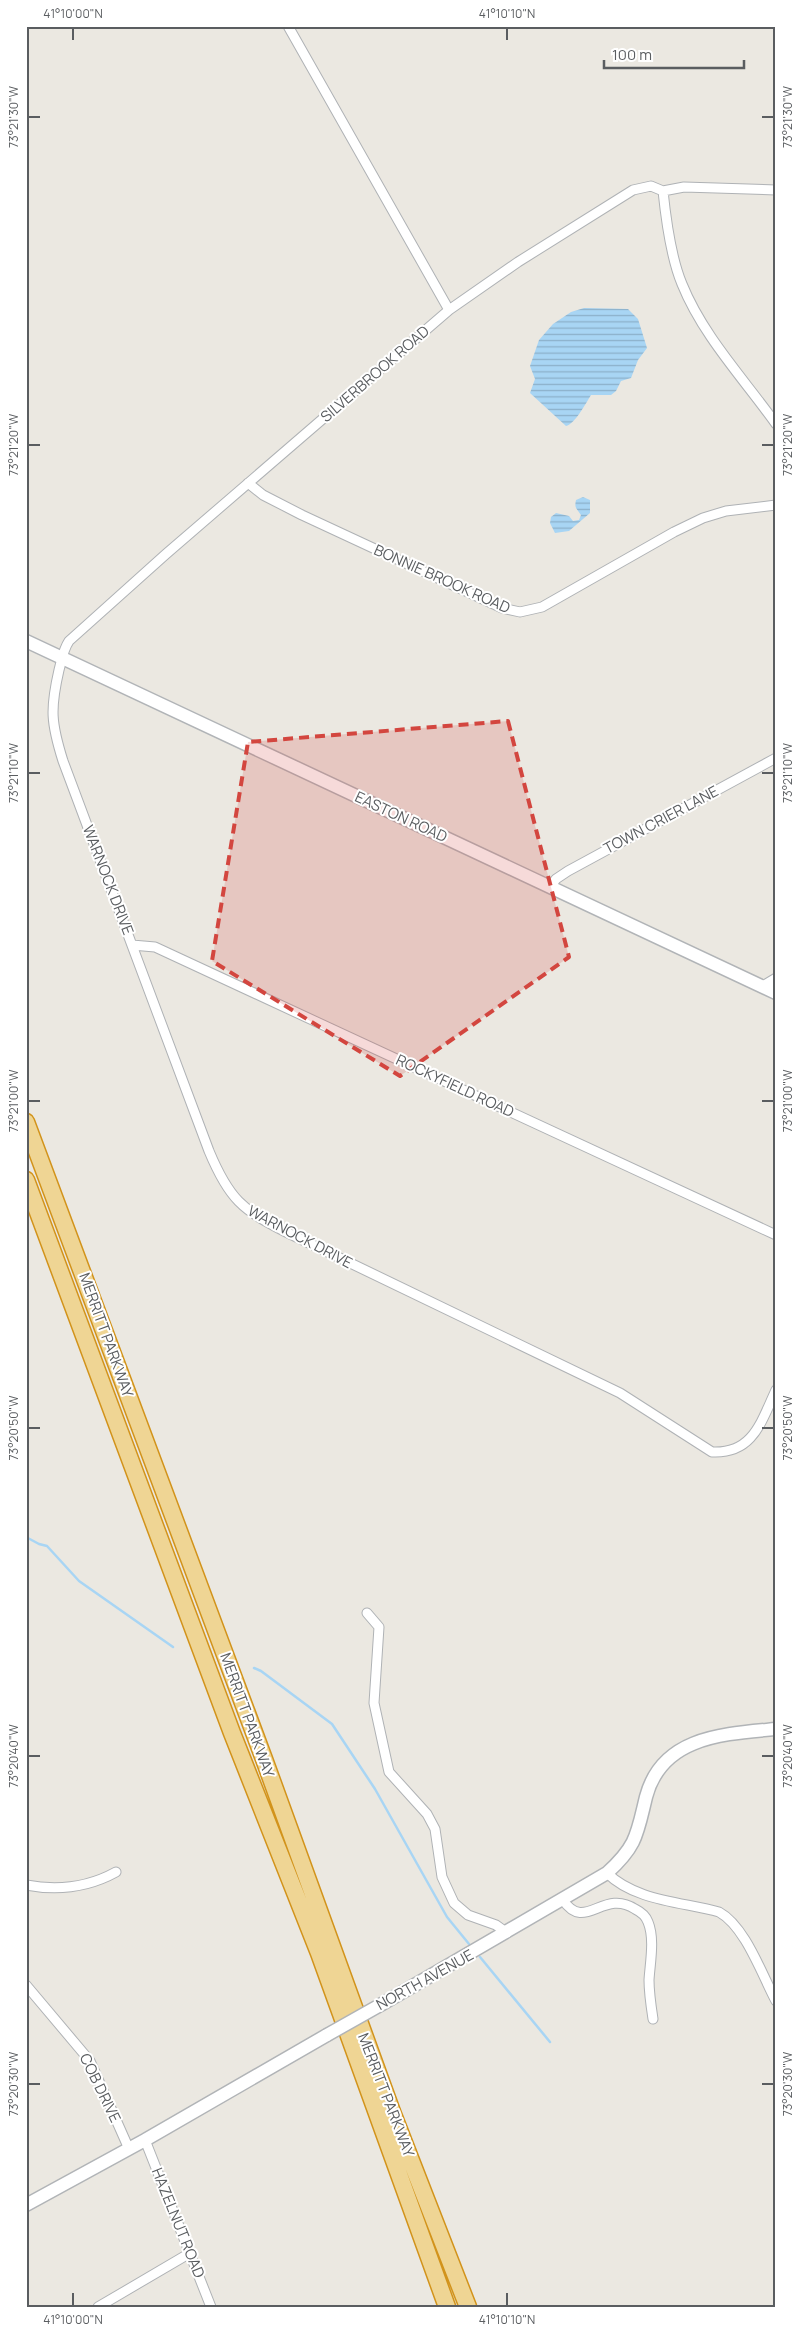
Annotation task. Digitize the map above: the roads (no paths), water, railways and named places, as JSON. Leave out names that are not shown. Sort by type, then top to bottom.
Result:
[{"type":"highway","name":"MERRITT PARKWAY","points":[[26,1122],[264,1760],[389,2104],[468,2307]]},
{"type":"highway","name":"MERRITT PARKWAY","points":[[26,1180],[229,1724],[322,1962],[447,2307]]},
{"type":"street","points":[[288,26],[449,310],[518,262],[633,190],[650,186],[662,191],[684,187],[776,190]]},
{"type":"street","points":[[662,191],[680,276],[693,308],[776,424]]},
{"type":"street","name":"SILVERBROOK ROAD","points":[[62,657],[70,641],[84,627],[449,310]]},
{"type":"street","name":"BONNIE BROOK ROAD","points":[[248,483],[263,495],[302,515],[502,608],[520,612],[542,607],[674,532],[703,518],[726,511],[776,505]]},
{"type":"street","name":"EASTON ROAD","points":[[26,641],[776,993]]},
{"type":"street","name":"WARNOCK DRIVE","points":[[62,657],[52,702],[55,734],[73,789],[215,1167],[230,1192],[250,1213],[322,1250],[624,1396],[712,1452],[730,1451],[749,1440],[758,1429],[776,1390]]},
{"type":"street","name":"TOWN CRIER LANE","points":[[550,888],[556,879],[568,871],[776,758]]},
{"type":"street","name":"ROCKYFIELD ROAD","points":[[132,945],[155,947],[776,1235]]},
{"type":"street","points":[[761,987],[776,978]]},
{"type":"street","points":[[367,1613],[379,1627],[374,1703],[389,1772],[427,1814],[435,1829],[442,1877],[454,1903],[468,1915],[496,1925],[508,1933]]},
{"type":"street","name":"NORTH AVENUE","points":[[26,2205],[145,2140],[508,1933],[607,1873],[621,1860],[634,1843],[651,1783],[658,1770],[673,1755],[689,1744],[704,1739],[776,1729]]},
{"type":"street","points":[[26,1885],[74,1888],[116,1872]]},
{"type":"street","points":[[607,1873],[618,1884],[640,1893],[719,1912],[728,1917],[746,1944],[776,2001]]},
{"type":"street","points":[[563,1900],[576,1913],[617,1903],[633,1907],[642,1913],[648,1921],[651,1932],[650,1982],[653,2019]]},
{"type":"street","name":"COB DRIVE","points":[[26,1985],[87,2056],[129,2149]]},
{"type":"street","name":"HAZELNUT ROAD","points":[[145,2140],[211,2307]]},
{"type":"street","points":[[98,2307],[190,2253]]},
{"type":"water","points":[[584,308],[628,309],[638,319],[647,348],[638,360],[631,378],[621,381],[616,391],[611,395],[591,395],[577,417],[566,426],[530,393],[535,379],[530,366],[539,340],[553,324],[571,312]]},
{"type":"water","points":[[583,497],[590,500],[590,513],[569,531],[555,533],[550,523],[551,517],[556,513],[569,516],[573,521],[579,520],[581,515],[575,503],[576,500]]},
{"type":"waterway","points":[[26,1537],[47,1546],[79,1581],[173,1647]]},
{"type":"waterway","points":[[254,1668],[261,1671],[332,1724],[375,1789],[447,1917],[469,1944]]},
{"type":"waterway","points":[[480,1957],[550,2042]]}]
